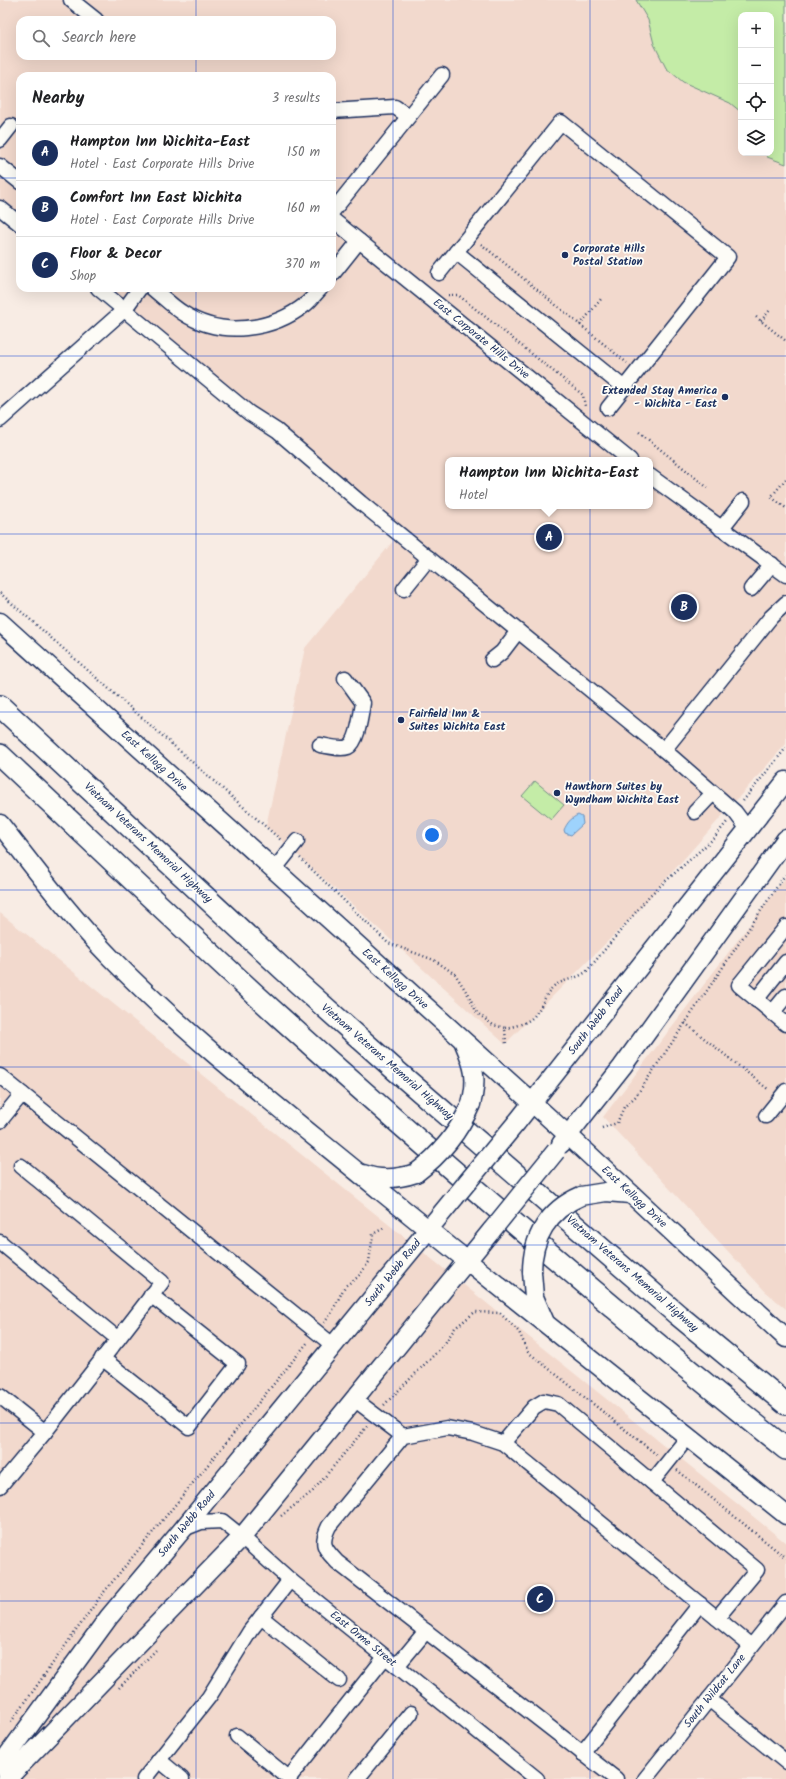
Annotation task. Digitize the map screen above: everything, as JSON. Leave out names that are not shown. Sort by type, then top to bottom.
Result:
[{"type":"highway","name":"Vietnam Veterans Memorial Highway","points":[[0,706],[300,985],[393,1068],[678,1315],[786,1404]]},
{"type":"highway","points":[[0,755],[279,1016],[370,1097],[638,1329],[786,1449]]},
{"type":"main road","name":"East Kellogg Drive","points":[[0,622],[568,1135],[786,1338]]},
{"type":"main road","name":"South Webb Road","points":[[0,1766],[109,1617],[334,1346],[517,1122],[747,828],[786,781]]},
{"type":"main road","points":[[0,824],[76,920],[138,984],[194,1037],[357,1171],[786,1515]]},
{"type":"main road","points":[[7,1779],[242,1537],[468,1260],[622,1067],[778,859],[786,839]]},
{"type":"main road","points":[[357,1171],[378,1178],[390,1179],[416,1173],[427,1165],[447,1144],[461,1124],[472,1104],[476,1088],[470,1056],[462,1040]]},
{"type":"main road","points":[[545,1322],[534,1297],[532,1272],[534,1248],[539,1236],[556,1212],[567,1202],[581,1196],[606,1192],[630,1194]]},
{"type":"street","points":[[71,0],[91,16]]},
{"type":"street","points":[[336,207],[442,75]]},
{"type":"street","points":[[336,111],[395,107],[408,116]]},
{"type":"street","points":[[440,273],[469,234],[561,122],[728,256],[608,408]]},
{"type":"street","points":[[0,140],[12,126]]},
{"type":"street","points":[[0,166],[16,179]]},
{"type":"street","points":[[0,208],[16,221]]},
{"type":"street","name":"East Corporate Hills Drive","points":[[336,222],[626,457]]},
{"type":"street","points":[[336,270],[359,241]]},
{"type":"street","points":[[456,252],[624,387]]},
{"type":"street","points":[[103,292],[249,413],[277,431],[429,558],[664,750],[735,812],[747,828]]},
{"type":"street","points":[[0,420],[124,310],[137,292]]},
{"type":"street","points":[[157,292],[184,313],[210,325],[236,329],[264,326],[288,316],[307,303],[317,292]]},
{"type":"street","points":[[653,479],[786,575]]},
{"type":"street","points":[[721,529],[744,501]]},
{"type":"street","points":[[404,589],[429,558]]},
{"type":"street","points":[[751,589],[772,564]]},
{"type":"street","points":[[664,750],[772,617],[786,603]]},
{"type":"street","points":[[492,660],[502,652],[518,631]]},
{"type":"street","points":[[320,745],[340,748],[348,747],[355,740],[363,703],[345,678]]},
{"type":"street","points":[[695,812],[714,793]]},
{"type":"street","points":[[274,870],[294,845]]},
{"type":"street","points":[[786,927],[739,986],[786,1024]]},
{"type":"street","points":[[756,1000],[786,962]]},
{"type":"street","points":[[772,1013],[786,996]]},
{"type":"street","points":[[0,1076],[334,1346]]},
{"type":"street","points":[[0,1121],[22,1094]]},
{"type":"street","points":[[766,1116],[783,1095]]},
{"type":"street","points":[[0,1486],[45,1432],[162,1282],[21,1166]]},
{"type":"street","points":[[0,1242],[118,1339]]},
{"type":"street","points":[[102,1358],[189,1427],[238,1364],[151,1296]]},
{"type":"street","points":[[0,1396],[45,1432]]},
{"type":"street","points":[[354,1399],[403,1436]]},
{"type":"street","points":[[503,1443],[534,1407],[544,1401],[558,1404],[757,1570],[717,1618]]},
{"type":"street","points":[[616,1779],[337,1562],[325,1549],[324,1537],[329,1526],[403,1436],[447,1428],[473,1433],[503,1443],[751,1646]]},
{"type":"street","points":[[652,1482],[688,1437]]},
{"type":"street","name":"East Orme Street","points":[[183,1529],[201,1522],[222,1521],[290,1580],[537,1779]]},
{"type":"street","points":[[144,1779],[209,1697],[250,1631],[290,1580]]},
{"type":"street","name":"South Wildcat Lane","points":[[645,1779],[786,1602]]},
{"type":"street","points":[[582,1753],[700,1604]]},
{"type":"street","points":[[261,1618],[339,1680]]},
{"type":"street","points":[[397,1666],[426,1631]]},
{"type":"street","points":[[237,1736],[290,1779],[385,1657]]},
{"type":"street","points":[[709,1699],[786,1762]]},
{"type":"street","points":[[357,1779],[411,1712]]},
{"type":"street","points":[[159,1760],[182,1779]]},
{"type":"path","points":[[469,234],[637,370]]},
{"type":"path","points":[[445,292],[448,295],[458,295],[583,395],[585,406],[589,409]]},
{"type":"path","points":[[580,325],[601,299]]},
{"type":"path","points":[[761,321],[770,310]]},
{"type":"path","points":[[756,317],[786,341]]},
{"type":"path","points":[[639,432],[708,488]]},
{"type":"path","points":[[786,479],[771,496],[786,508]]},
{"type":"path","points":[[0,593],[294,845],[388,943],[434,960],[455,974],[469,996],[477,1013],[493,1025],[505,1028],[526,1022],[537,1014],[546,994],[555,985],[582,976],[650,895],[712,840],[727,821]]},
{"type":"path","points":[[743,801],[786,748]]},
{"type":"path","points":[[602,1128],[617,1123],[624,1107],[636,1096],[785,875]]},
{"type":"path","points":[[685,1023],[783,1095]]},
{"type":"path","points":[[505,1028],[506,1045]]},
{"type":"path","points":[[10,1724],[100,1597],[331,1314],[345,1286],[358,1278],[369,1262],[373,1234],[384,1228]]},
{"type":"path","points":[[690,1481],[786,1558]]},
{"type":"shaded area","points":[[0,0],[786,0],[786,744],[634,915],[505,1044],[266,826],[305,648],[399,534],[102,292],[336,292],[336,72],[16,72],[16,223],[0,209]]},
{"type":"shaded area","points":[[786,877],[786,1309],[765,1291],[603,1117]]},
{"type":"shaded area","points":[[0,913],[786,1543],[786,1779],[0,1779]]},
{"type":"green space","points":[[636,0],[786,0],[786,164],[766,156],[774,156],[774,12],[738,12],[738,110],[730,103],[683,82],[666,68],[654,44],[648,20]]},
{"type":"green space","points":[[535,781],[564,805],[551,820],[522,796]]},
{"type":"water","points":[[578,815],[582,817],[583,824],[571,835],[565,833],[564,830],[568,823]]},
{"type":"place","name":"Corporate Hills Postal Station","points":[[565,255]]},
{"type":"place","name":"Extended Stay America - Wichita - East","points":[[725,397]]},
{"type":"place","name":"Hampton Inn Wichita-East","points":[[549,537]]},
{"type":"place","name":"Comfort Inn East Wichita","points":[[684,607]]},
{"type":"place","name":"Fairfield Inn & Suites Wichita East","points":[[401,720]]},
{"type":"place","name":"Hawthorn Suites by Wyndham Wichita East","points":[[557,793]]},
{"type":"place","name":"Floor & Decor","points":[[540,1599]]}]
